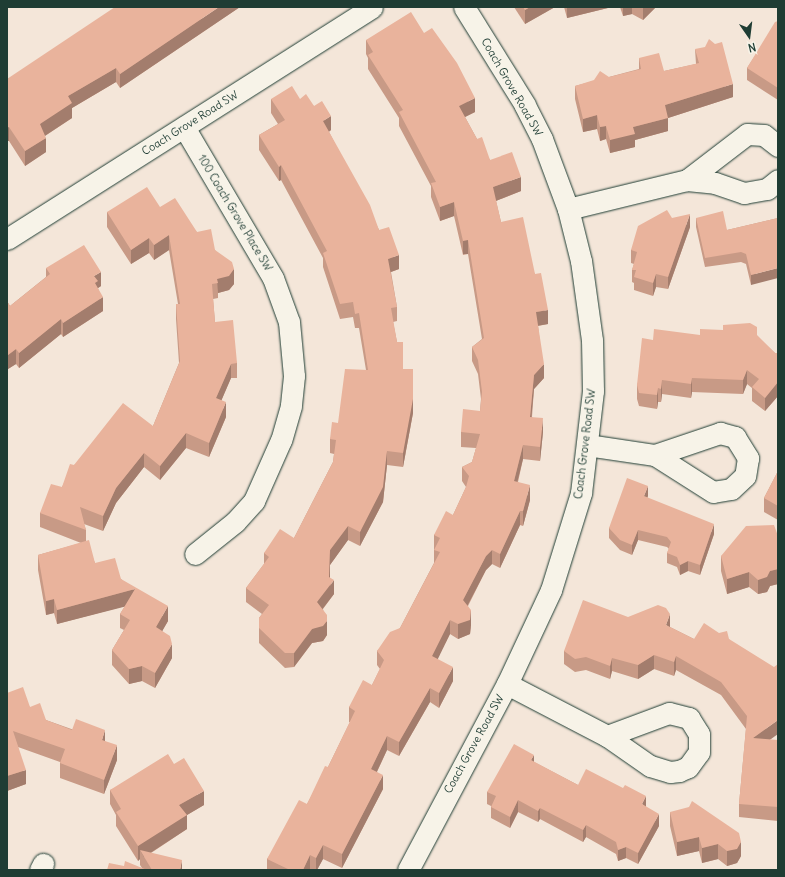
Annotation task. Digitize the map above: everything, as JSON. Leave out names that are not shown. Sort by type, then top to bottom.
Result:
[{"type":"street","name":"Coach Grove Road SW","points":[[7,239],[372,7]]},
{"type":"street","name":"Coach Grove Road SW","points":[[408,870],[507,684],[551,590],[568,540],[581,493],[593,391],[592,340],[581,261],[568,210],[542,139],[525,105],[464,7]]},
{"type":"street","name":"100 Coach Grove Place SW","points":[[184,127],[273,278],[289,322],[294,376],[291,406],[281,440],[254,501],[235,522],[195,554]]},
{"type":"street","points":[[687,180],[747,134],[764,135],[778,146]]},
{"type":"street","points":[[568,210],[687,180],[716,183],[744,193],[767,189],[778,180]]},
{"type":"street","points":[[587,445],[655,455]]},
{"type":"street","points":[[507,684],[608,736]]},
{"type":"building","points":[[115,7],[219,7],[120,74],[116,68],[68,96],[72,103],[40,124],[46,138],[25,151],[9,127],[7,128],[7,79]]},
{"type":"building","points":[[523,7],[530,7],[525,10]]},
{"type":"building","points":[[411,12],[424,33],[432,28],[457,63],[475,98],[459,106],[477,139],[482,137],[490,160],[512,152],[521,177],[493,187],[501,222],[523,217],[535,274],[541,273],[548,310],[536,312],[544,364],[534,375],[530,417],[543,418],[540,447],[523,445],[514,481],[530,485],[523,511],[520,511],[500,554],[492,550],[486,556],[463,600],[471,610],[470,620],[458,624],[450,620],[432,656],[453,667],[439,693],[430,688],[399,742],[387,736],[371,769],[383,775],[342,854],[323,845],[316,858],[310,855],[303,870],[290,870],[267,859],[299,800],[307,804],[325,766],[328,767],[355,711],[349,707],[363,680],[372,685],[384,660],[377,651],[390,632],[400,628],[440,552],[434,550],[440,538],[434,535],[446,511],[453,515],[466,487],[469,476],[462,467],[472,462],[480,434],[461,432],[463,409],[480,411],[482,392],[478,360],[472,347],[484,338],[468,240],[463,241],[454,202],[440,207],[431,183],[436,182],[399,112],[403,110],[368,55],[373,52],[366,40]]},
{"type":"building","points":[[778,21],[778,88],[747,68],[775,22]]},
{"type":"building","points":[[709,39],[715,44],[722,42],[733,84],[665,105],[668,118],[633,127],[635,134],[610,140],[606,126],[600,127],[597,115],[583,119],[575,86],[594,80],[600,71],[609,77],[641,69],[639,58],[659,53],[664,71],[699,63],[695,49],[705,47]]},
{"type":"building","points":[[292,86],[300,99],[306,94],[314,106],[322,101],[331,116],[323,121],[370,205],[379,230],[389,227],[399,255],[388,259],[397,307],[391,308],[397,342],[403,342],[403,369],[413,369],[413,399],[403,453],[387,451],[383,487],[360,532],[348,526],[330,550],[329,577],[334,580],[317,602],[327,615],[327,621],[323,626],[312,629],[294,653],[285,653],[259,628],[259,618],[269,605],[246,588],[269,557],[264,553],[280,529],[294,538],[333,462],[336,440],[330,439],[332,422],[338,423],[345,369],[368,370],[359,313],[355,314],[353,302],[340,304],[323,253],[327,251],[281,165],[279,167],[259,135],[285,120],[271,99]]},
{"type":"building","points":[[147,187],[160,207],[175,198],[197,232],[211,229],[215,250],[232,262],[234,269],[229,276],[217,279],[218,283],[212,284],[215,322],[233,320],[237,363],[231,364],[216,398],[226,402],[209,443],[186,433],[160,466],[144,453],[116,488],[103,516],[80,507],[86,530],[40,513],[51,484],[62,487],[70,464],[74,465],[123,403],[153,426],[180,361],[176,304],[180,304],[169,235],[154,245],[149,238],[131,250],[107,212]]},
{"type":"building","points":[[667,210],[672,218],[690,214],[668,277],[656,274],[653,283],[634,277],[636,270],[632,270],[637,252],[631,250],[638,226]]},
{"type":"building","points":[[723,211],[727,230],[778,218],[778,268],[751,275],[746,254],[741,252],[705,258],[696,218]]},
{"type":"building","points":[[84,245],[101,272],[94,276],[98,281],[95,283],[103,297],[63,323],[61,319],[19,353],[16,349],[8,355],[7,301],[10,306],[50,274],[46,268]]},
{"type":"building","points":[[750,323],[757,327],[757,335],[775,353],[778,353],[778,382],[765,398],[752,387],[759,379],[747,370],[743,380],[692,378],[691,384],[662,380],[661,389],[658,388],[657,395],[639,393],[637,385],[642,338],[653,340],[654,329],[700,335],[700,329],[723,330],[723,325]]},
{"type":"building","points":[[778,471],[778,506],[764,498]]},
{"type":"building","points":[[627,478],[648,486],[644,496],[714,524],[700,565],[688,561],[680,565],[677,557],[667,553],[671,542],[667,537],[638,530],[632,545],[620,540],[609,528]]},
{"type":"building","points":[[774,525],[778,536],[778,569],[770,571],[767,577],[758,580],[749,572],[727,579],[721,556],[746,526]]},
{"type":"building","points":[[89,540],[95,563],[115,558],[121,579],[168,606],[156,627],[170,636],[172,644],[155,673],[142,666],[129,669],[112,650],[130,620],[120,614],[135,589],[57,610],[54,599],[46,601],[38,555]]},
{"type":"building","points":[[583,600],[628,617],[658,605],[666,608],[670,614],[666,625],[694,639],[704,623],[719,633],[727,631],[729,639],[774,667],[778,664],[778,720],[753,738],[778,740],[778,807],[739,804],[747,716],[721,682],[676,656],[674,662],[654,655],[638,665],[612,658],[610,666],[586,657],[575,659],[564,651]]},
{"type":"building","points":[[23,687],[30,707],[40,703],[46,720],[72,730],[76,719],[105,730],[102,740],[117,745],[104,780],[60,763],[65,749],[13,731],[26,770],[7,776],[7,693]]},
{"type":"building","points":[[514,744],[534,755],[531,760],[578,785],[586,769],[623,788],[625,785],[646,796],[642,804],[659,814],[638,853],[626,847],[618,850],[616,842],[586,825],[583,830],[540,808],[538,811],[518,800],[510,817],[491,807],[496,796],[487,792]]},
{"type":"building","points":[[168,754],[174,764],[184,758],[204,791],[179,805],[187,815],[138,846],[116,812],[121,809],[110,790]]},
{"type":"building","points":[[692,801],[739,833],[741,842],[737,849],[727,851],[718,844],[702,848],[699,837],[677,842],[670,812],[689,807]]},
{"type":"building","points":[[140,850],[182,860],[180,870],[152,870]]},
{"type":"building","points":[[125,861],[147,870],[107,870],[109,863],[124,866]]}]
